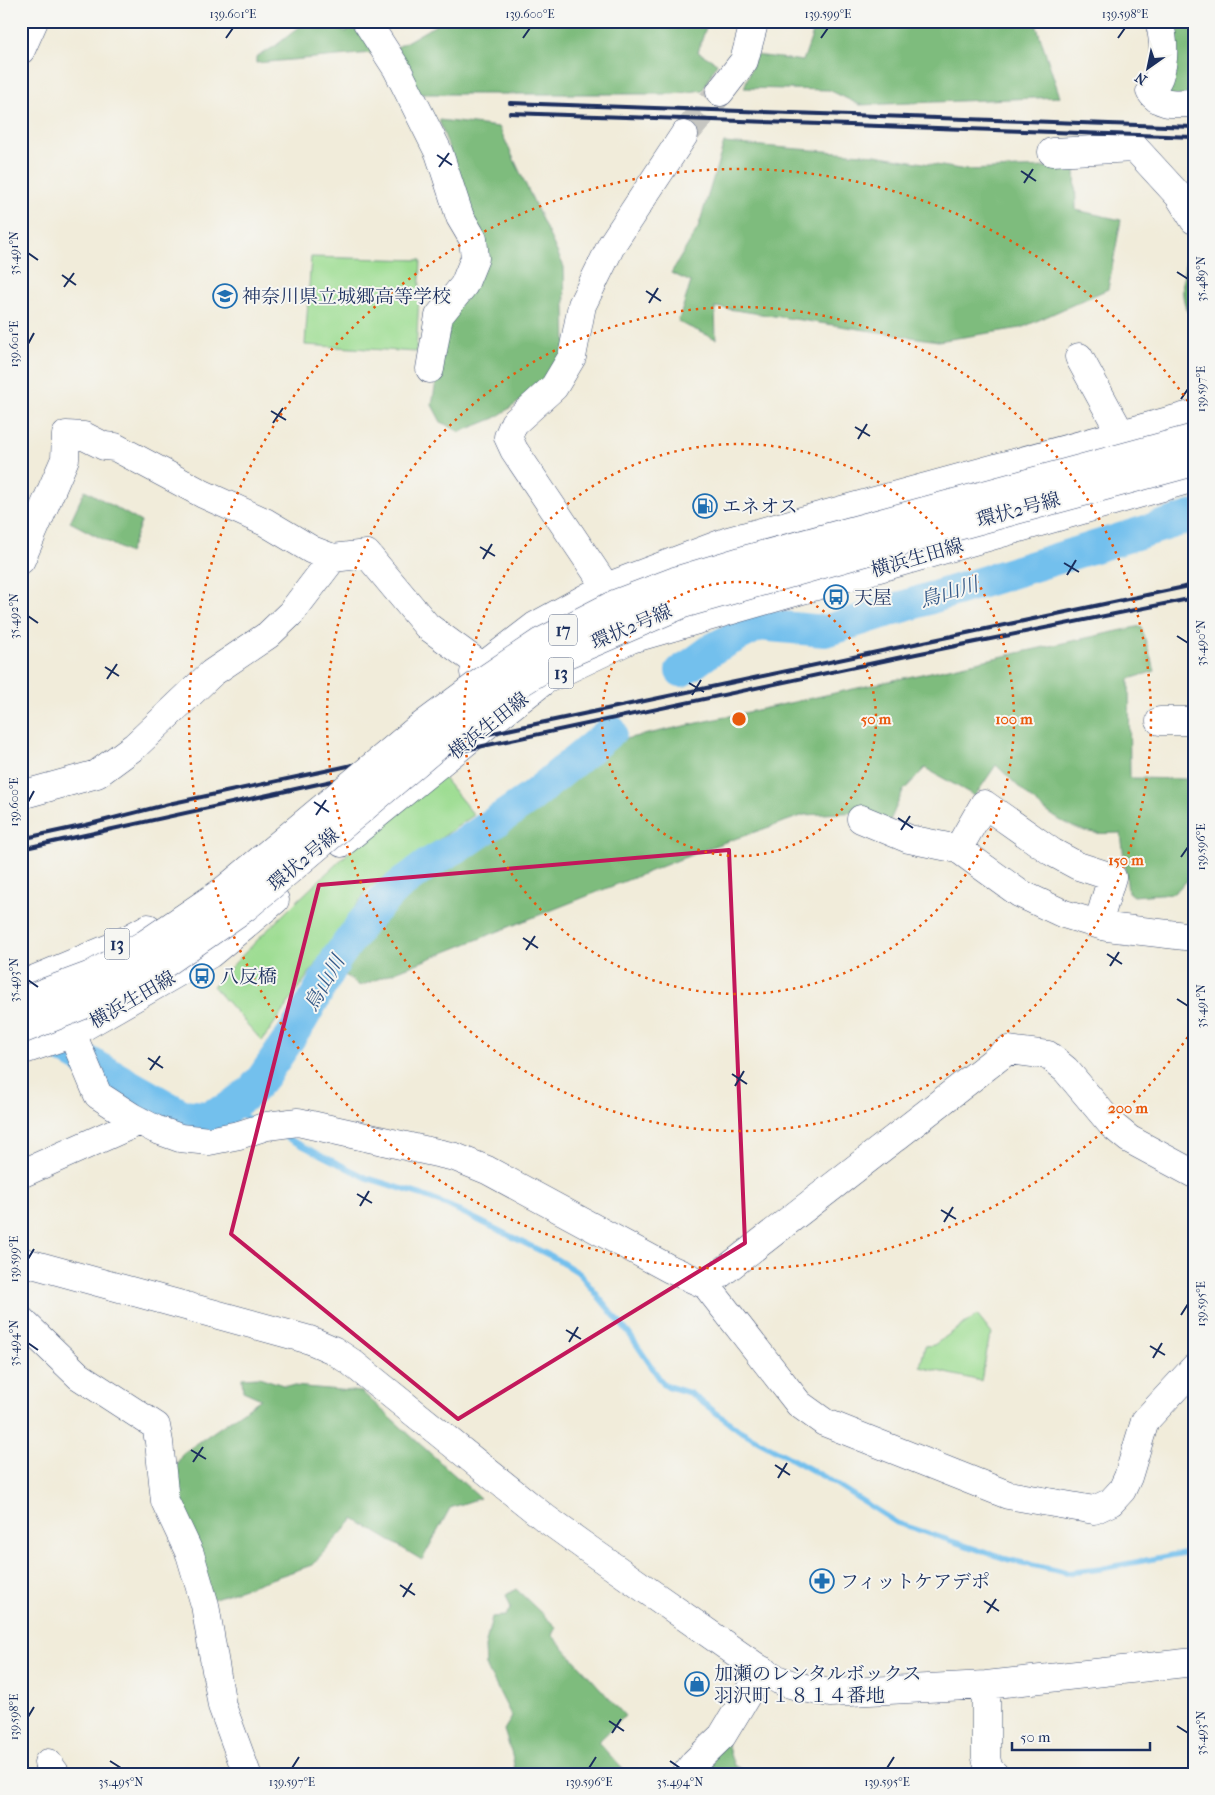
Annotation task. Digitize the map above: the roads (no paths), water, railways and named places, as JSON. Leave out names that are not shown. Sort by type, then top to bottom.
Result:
[{"type":"street","points":[[21,50],[34,21]]},
{"type":"street","points":[[366,21],[397,69],[439,153],[460,217],[473,239],[475,258],[464,285],[439,316],[430,369]]},
{"type":"street","points":[[720,92],[744,62],[754,27],[753,21]]},
{"type":"street","points":[[1159,21],[1163,51],[1159,78],[1150,91],[1155,99],[1166,103],[1194,103]]},
{"type":"street","points":[[606,587],[514,450],[508,437],[514,423],[554,387],[572,357],[582,305],[612,244],[684,135]]},
{"type":"street","points":[[1052,152],[1136,148],[1179,196],[1194,220]]},
{"type":"street","points":[[1079,357],[1121,434]]},
{"type":"street","name":"13","points":[[21,985],[117,945],[209,896],[270,848],[422,714],[535,626],[606,587],[728,541],[1194,414]]},
{"type":"street","points":[[21,560],[64,459],[66,435],[84,436],[104,446],[115,447],[204,494],[265,522],[312,550],[334,558],[367,554],[427,626],[483,667]]},
{"type":"street","name":"環状2号線","points":[[21,1001],[91,975],[145,944],[223,891],[416,730],[478,684],[539,643],[617,603],[751,558],[1194,438]]},
{"type":"street","name":"環状2号線","points":[[21,1030],[96,1000],[157,969],[246,907],[488,704],[565,655],[683,604],[1194,462]]},
{"type":"street","name":"横浜生田線","points":[[21,1051],[71,1034],[210,954],[487,725],[545,680],[631,639],[1194,478]]},
{"type":"street","points":[[21,795],[97,774],[135,746],[212,672],[268,635],[292,613],[334,558]]},
{"type":"street","points":[[1160,721],[1194,721]]},
{"type":"street","points":[[958,849],[984,804],[1052,852],[1078,866],[1112,877],[1098,924]]},
{"type":"street","points":[[861,819],[909,839],[958,849],[1019,892],[1064,914],[1098,924],[1194,938]]},
{"type":"street","points":[[48,973],[71,1034],[98,1095],[140,1121],[180,1138],[209,1142],[267,1126],[298,1122],[455,1157],[487,1170],[670,1269],[706,1285],[799,1404],[824,1422],[1008,1495],[1094,1510],[1112,1502],[1122,1490],[1128,1477],[1145,1420],[1194,1368]]},
{"type":"street","points":[[706,1285],[1008,1050],[1048,1055],[1066,1070],[1112,1125],[1129,1139],[1194,1174]]},
{"type":"street","points":[[21,1174],[140,1121]]},
{"type":"street","points":[[21,1261],[310,1340],[333,1350],[351,1362],[508,1489],[591,1551],[762,1670],[797,1686],[830,1693],[986,1685],[1194,1662]]},
{"type":"street","points":[[21,1320],[79,1376],[156,1426],[165,1501],[190,1554],[205,1604],[222,1706],[247,1774]]},
{"type":"street","points":[[686,1774],[695,1762],[722,1736],[762,1670]]},
{"type":"street","points":[[986,1685],[986,1758],[989,1770],[994,1774]]},
{"type":"waterway","name":"鳥山川","points":[[681,671],[714,648],[759,625],[825,631],[1194,516]]},
{"type":"waterway","name":"鳥山川","points":[[64,1048],[182,1115],[206,1117],[227,1109],[252,1090],[263,1077],[302,1020],[337,958],[363,922],[392,891],[428,864],[466,842],[530,798],[611,731]]},
{"type":"waterway","points":[[227,1109],[253,1120]]},
{"type":"waterway","points":[[281,1135],[367,1178],[422,1195],[449,1206],[555,1258],[579,1273],[630,1335],[664,1385],[690,1393],[739,1430],[828,1479],[897,1523],[1006,1559],[1067,1573],[1100,1569],[1194,1551]]},
{"type":"tunnel","points":[[684,135],[720,92]]},
{"type":"railway","points":[[510,103],[1194,127]]},
{"type":"railway","points":[[510,113],[1194,137]]},
{"type":"railway","points":[[21,839],[173,803],[493,733],[1194,585]]},
{"type":"railway","points":[[21,849],[483,746],[916,654],[1194,598]]},
{"type":"place","name":"神奈川県立城郷高等学校","points":[[225,296]]},
{"type":"place","name":"エネオス","points":[[705,506]]},
{"type":"place","name":"天屋","points":[[836,597]]},
{"type":"place","name":"八反橋","points":[[202,976]]},
{"type":"place","name":"フィットケアデポ","points":[[822,1581]]},
{"type":"place","name":"加瀬のレンタルボックス 羽沢町１８１４番地","points":[[697,1684]]}]
